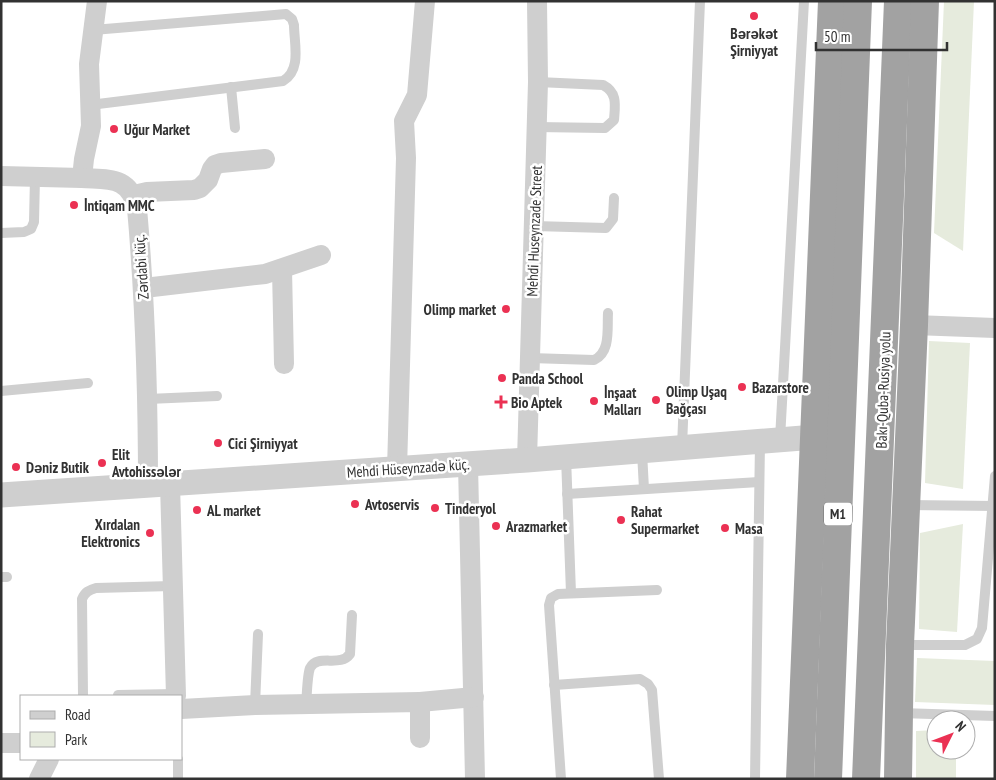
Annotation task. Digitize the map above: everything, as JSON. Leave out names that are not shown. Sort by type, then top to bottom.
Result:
[{"type":"highway","points":[[800,779],[832,1]]},
{"type":"highway","name":"M1","points":[[828,779],[858,1]]},
{"type":"highway","name":"Bakı-Quba-Rusiya yolu","points":[[866,779],[898,1]]},
{"type":"highway","points":[[898,779],[900,645],[914,325],[925,1]]},
{"type":"street","points":[[82,178],[91,126],[89,64],[97,1]]},
{"type":"street","points":[[397,469],[406,158],[404,121],[418,90],[425,1]]},
{"type":"street","name":"Mehdi Huseynzadе Street","points":[[528,460],[538,82],[537,1]]},
{"type":"street","points":[[1,176],[82,178],[116,181],[127,186],[134,195],[147,192],[194,190],[204,185],[215,165],[265,159]]},
{"type":"street","name":"Zərdabi küç.","points":[[134,195],[137,208],[144,288],[148,399],[172,586],[178,695]]},
{"type":"street","points":[[144,288],[265,274],[321,254]]},
{"type":"street","points":[[282,269],[284,364]]},
{"type":"street","points":[[914,325],[995,328]]},
{"type":"street","name":"Mehdi Hüseynzadə küç.","points":[[1,495],[528,460],[815,437]]},
{"type":"street","points":[[468,464],[475,779]]},
{"type":"street","points":[[182,700],[255,705],[306,705],[420,702],[474,698]]},
{"type":"street","points":[[420,702],[420,738]]},
{"type":"street","points":[[1,743],[20,743]]},
{"type":"street","points":[[39,779],[48,760]]},
{"type":"lane","points":[[682,447],[700,1]]},
{"type":"lane","points":[[755,779],[759,482],[770,440],[804,1]]},
{"type":"lane","points":[[90,106],[283,81],[294,70],[295,64],[294,25],[292,19],[286,14],[92,30]]},
{"type":"lane","points":[[536,127],[605,128],[614,120],[615,99],[609,88],[604,85],[538,82]]},
{"type":"lane","points":[[231,87],[235,128]]},
{"type":"lane","points":[[1,233],[32,230],[34,222],[35,177]]},
{"type":"lane","points":[[534,226],[606,228],[613,219],[614,198]]},
{"type":"lane","points":[[530,358],[594,360],[599,357],[606,347],[608,313]]},
{"type":"lane","points":[[1,391],[88,383]]},
{"type":"lane","points":[[148,399],[218,396]]},
{"type":"lane","points":[[642,451],[644,489]]},
{"type":"lane","points":[[566,457],[571,593]]},
{"type":"lane","points":[[900,645],[966,645],[977,639],[982,628],[994,506],[995,476]]},
{"type":"lane","points":[[567,494],[759,482]]},
{"type":"lane","points":[[905,505],[994,506]]},
{"type":"lane","points":[[83,695],[82,599],[84,594],[96,588],[172,586]]},
{"type":"lane","points":[[561,779],[548,605],[551,598],[558,594],[571,593],[657,590]]},
{"type":"lane","points":[[306,705],[310,669],[315,663],[325,660],[341,661],[350,654],[352,615]]},
{"type":"lane","points":[[255,705],[258,634]]},
{"type":"lane","points":[[554,685],[640,679],[648,684],[652,690],[659,779]]},
{"type":"lane","points":[[900,713],[995,716]]},
{"type":"lane","points":[[178,760],[178,779]]},
{"type":"green space","points":[[944,1],[974,1],[963,251],[934,233]]},
{"type":"green space","points":[[929,341],[970,343],[963,489],[925,483]]},
{"type":"green space","points":[[963,524],[957,632],[919,629],[920,533]]},
{"type":"green space","points":[[917,658],[995,661],[995,705],[915,702]]},
{"type":"green space","points":[[926,730],[926,760],[956,760],[956,779],[916,779],[916,731]]},
{"type":"place","name":"Bərəkət Şirniyyat","points":[[754,16]]},
{"type":"place","name":"Uğur Market","points":[[114,129]]},
{"type":"place","name":"İntiqam MMC","points":[[74,205]]},
{"type":"place","name":"Olimp market","points":[[506,309]]},
{"type":"place","name":"Panda School","points":[[502,378]]},
{"type":"place","name":"Bazarstore","points":[[742,387]]},
{"type":"place","name":"Olimp Uşaq Bağçası","points":[[656,400]]},
{"type":"place","name":"İnşaat Malları","points":[[594,401]]},
{"type":"place","name":"Bio Aptek","points":[[501,402]]},
{"type":"place","name":"Cici Şirniyyat","points":[[218,443]]},
{"type":"place","name":"Elit Avtohissələr","points":[[102,463]]},
{"type":"place","name":"Dəniz Butik","points":[[16,467]]},
{"type":"place","name":"Avtoservis","points":[[355,504]]},
{"type":"place","name":"Tinderyol","points":[[435,508]]},
{"type":"place","name":"AL market","points":[[197,510]]},
{"type":"place","name":"Rahat Supermarket","points":[[621,520]]},
{"type":"place","name":"Arazmarket","points":[[496,526]]},
{"type":"place","name":"Masa","points":[[725,528]]},
{"type":"place","name":"Xırdalan Elektronics","points":[[150,533]]}]
